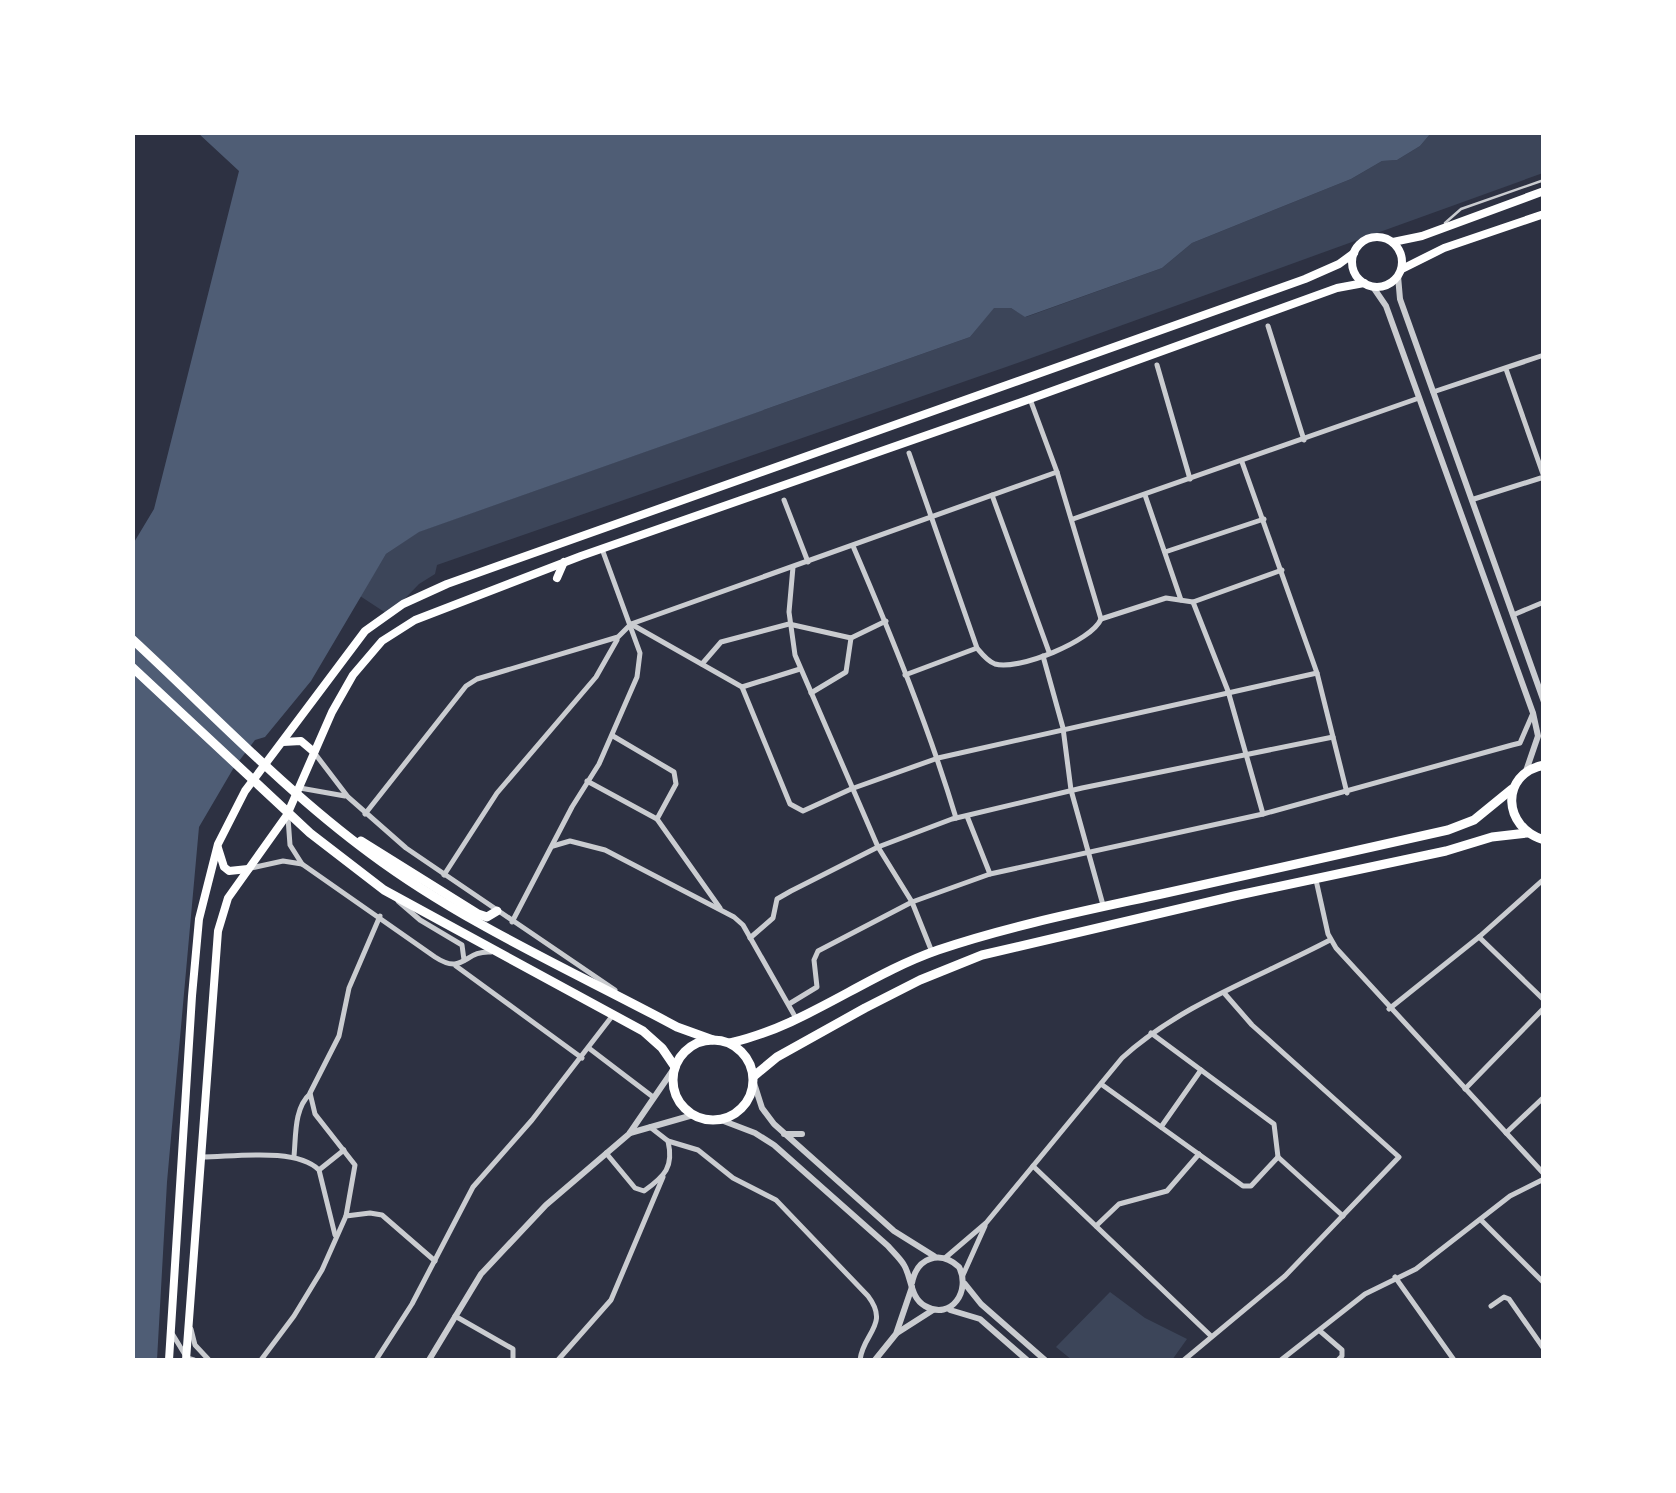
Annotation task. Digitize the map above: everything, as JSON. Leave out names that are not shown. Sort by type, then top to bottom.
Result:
[{"type":"main road","points":[[1394,242],[1544,191]]},
{"type":"main road","points":[[189,1360],[218,931],[228,898],[287,815],[332,712],[354,675],[382,641],[415,620],[564,562],[1337,288],[1382,287],[1432,253],[1544,214]]},
{"type":"main road","points":[[169,1360],[199,918],[218,844],[245,790],[366,631],[403,604],[447,584],[1305,279],[1339,264],[1371,237],[1394,242],[1402,254],[1400,272]]},
{"type":"main road","points":[[1354,252],[1353,270],[1368,285]]},
{"type":"main road","points":[[558,578],[564,562]]},
{"type":"main road","points":[[132,639],[325,818],[369,853],[443,902],[677,1027],[730,1044],[746,1057],[754,1080]]},
{"type":"main road","points":[[132,667],[310,833],[384,890],[643,1032],[662,1048],[675,1068]]},
{"type":"main road","points":[[281,742],[301,741],[314,752]]},
{"type":"main road","points":[[730,1044],[797,1020],[932,952],[988,934],[1448,830],[1474,820],[1512,789],[1526,771],[1544,765]]},
{"type":"main road","points":[[1512,789],[1512,814],[1526,834],[1542,842]]},
{"type":"main road","points":[[325,818],[478,914],[487,918],[497,911]]},
{"type":"main road","points":[[713,1040],[689,1048],[673,1078],[678,1100],[693,1116],[721,1120],[744,1107],[754,1080],[777,1057],[865,1008],[982,955],[1446,851],[1492,836],[1526,834]]},
{"type":"main road","points":[[218,844],[224,866],[236,872],[250,869]]},
{"type":"street","points":[[1400,272],[1400,298],[1513,614],[1540,677],[1544,702]]},
{"type":"street","points":[[1368,285],[1386,306],[1533,712],[1538,736],[1526,771]]},
{"type":"street","points":[[1268,326],[1304,440]]},
{"type":"street","points":[[1433,392],[1544,355]]},
{"type":"street","points":[[1158,365],[1190,479]]},
{"type":"street","points":[[1474,499],[1544,478],[1506,368]]},
{"type":"street","points":[[1072,520],[1419,398]]},
{"type":"street","points":[[1030,400],[1057,472],[1101,619]]},
{"type":"street","points":[[909,454],[977,648],[993,663],[1006,665],[1046,654],[1095,630],[1101,619],[1166,598],[1193,602],[1282,570]]},
{"type":"street","points":[[1242,462],[1317,673],[1348,793]]},
{"type":"street","points":[[444,875],[496,793],[596,677],[618,637],[632,624],[1057,472]]},
{"type":"street","points":[[1145,495],[1181,600]]},
{"type":"street","points":[[992,496],[1046,654],[1063,728],[1071,790],[1103,906]]},
{"type":"street","points":[[784,500],[808,562]]},
{"type":"street","points":[[1165,552],[1264,520]]},
{"type":"street","points":[[853,546],[938,758],[956,818]]},
{"type":"street","points":[[512,922],[612,736],[637,677],[640,652],[602,549]]},
{"type":"street","points":[[794,567],[789,624],[800,669],[878,847],[912,902],[932,952]]},
{"type":"street","points":[[1193,602],[1228,690],[1263,814]]},
{"type":"street","points":[[1513,614],[1544,602]]},
{"type":"street","points":[[702,664],[721,642],[789,624],[851,638],[886,621]]},
{"type":"street","points":[[632,624],[742,687],[794,808],[803,811],[851,788],[938,758],[1317,673]]},
{"type":"street","points":[[365,814],[466,686],[477,678],[618,637]]},
{"type":"street","points":[[811,693],[846,672],[851,638]]},
{"type":"street","points":[[905,675],[977,648]]},
{"type":"street","points":[[742,687],[800,669]]},
{"type":"street","points":[[789,1004],[817,986],[814,960],[818,951],[912,902],[990,874],[1348,793],[1520,743],[1533,712]]},
{"type":"street","points":[[612,736],[674,772],[676,784],[657,818]]},
{"type":"street","points":[[750,938],[773,918],[778,899],[878,847],[956,818],[1071,790],[1333,737]]},
{"type":"street","points":[[314,752],[365,814],[444,875],[637,1005]]},
{"type":"street","points":[[587,782],[657,818],[722,911]]},
{"type":"street","points":[[300,788],[348,797]]},
{"type":"street","points":[[287,815],[290,845],[302,864],[443,962],[455,965],[582,1058]]},
{"type":"street","points":[[967,815],[990,874]]},
{"type":"street","points":[[553,846],[570,841],[605,850],[743,925],[797,1020]]},
{"type":"street","points":[[250,869],[283,861],[302,864]]},
{"type":"street","points":[[1280,1360],[1366,1294],[1416,1269],[1510,1196],[1544,1176],[1330,940],[1316,880]]},
{"type":"street","points":[[1389,1009],[1543,880]]},
{"type":"street","points":[[384,890],[420,920],[462,945],[464,961]]},
{"type":"street","points":[[294,1156],[298,1113],[339,1036],[349,988],[380,916]]},
{"type":"street","points":[[1479,937],[1544,1000]]},
{"type":"street","points":[[945,1258],[986,1223],[1122,1058],[1151,1033],[1330,940]]},
{"type":"street","points":[[455,965],[474,953],[497,952]]},
{"type":"street","points":[[1184,1360],[1285,1276],[1399,1157],[1252,1025],[1224,994]]},
{"type":"street","points":[[1465,1088],[1544,1008]]},
{"type":"street","points":[[376,1360],[435,1261],[473,1187],[614,1015]]},
{"type":"street","points":[[1151,1033],[1274,1124],[1278,1157],[1343,1216]]},
{"type":"street","points":[[589,1049],[655,1099]]},
{"type":"street","points":[[430,1360],[481,1274],[510,1240],[629,1134],[675,1068]]},
{"type":"street","points":[[1161,1127],[1201,1070]]},
{"type":"street","points":[[754,1080],[762,1108],[784,1134],[894,1232],[960,1267],[982,1304],[1046,1360]]},
{"type":"street","points":[[1101,1084],[1248,1187],[1278,1157]]},
{"type":"street","points":[[261,1360],[322,1270],[346,1216],[357,1170],[315,1114],[310,1094]]},
{"type":"street","points":[[1506,1133],[1544,1097]]},
{"type":"street","points":[[629,1134],[693,1116]]},
{"type":"street","points":[[721,1120],[755,1132],[774,1145],[888,1246],[903,1264],[919,1302],[939,1309],[960,1310],[980,1320],[1026,1360]]},
{"type":"street","points":[[650,1127],[668,1141],[698,1150],[736,1180],[776,1200],[868,1296],[876,1308],[877,1322],[860,1360]]},
{"type":"street","points":[[784,1134],[802,1134]]},
{"type":"street","points":[[558,1360],[611,1300],[671,1164],[668,1141]]},
{"type":"street","points":[[318,1170],[344,1150]]},
{"type":"street","points":[[606,1153],[638,1190],[644,1191],[664,1177]]},
{"type":"street","points":[[1096,1226],[1119,1204],[1166,1191],[1199,1154]]},
{"type":"street","points":[[202,1157],[294,1156],[318,1170],[335,1235]]},
{"type":"street","points":[[1033,1166],[1211,1336]]},
{"type":"street","points":[[346,1216],[370,1212],[382,1215],[435,1261]]},
{"type":"street","points":[[1482,1220],[1544,1282]]},
{"type":"street","points":[[875,1360],[896,1334],[958,1300],[986,1223]]},
{"type":"street","points":[[896,1334],[918,1266],[935,1257]]},
{"type":"street","points":[[1395,1277],[1454,1360]]},
{"type":"street","points":[[1491,1306],[1502,1298],[1509,1299],[1544,1349]]},
{"type":"street","points":[[455,1316],[514,1349],[513,1360]]},
{"type":"street","points":[[191,1328],[195,1346],[209,1360]]},
{"type":"street","points":[[1319,1330],[1342,1350],[1338,1360]]},
{"type":"street","points":[[172,1333],[189,1360]]},
{"type":"lane","points":[[1441,229],[1461,209],[1544,180]]},
{"type":"shaded area","points":[[198,133],[1431,133],[1420,146],[1397,160],[1382,161],[1351,179],[1192,243],[1162,268],[1025,317],[1011,308],[994,308],[970,337],[419,532],[386,554],[311,681],[265,737],[255,740],[199,827],[167,1182],[157,1360],[133,1360],[133,544],[154,509],[239,171]]},
{"type":"shaded area","points":[[1431,133],[1543,133],[1543,173],[1006,367],[437,565],[435,574],[419,584],[389,615],[360,596],[386,554],[418,532],[970,337],[993,308],[1011,308],[1026,317],[1162,268],[1192,243],[1351,179],[1382,161],[1397,160],[1420,146]]},
{"type":"shaded area","points":[[1110,1292],[1145,1318],[1187,1339],[1172,1360],[1072,1360],[1056,1347]]}]
